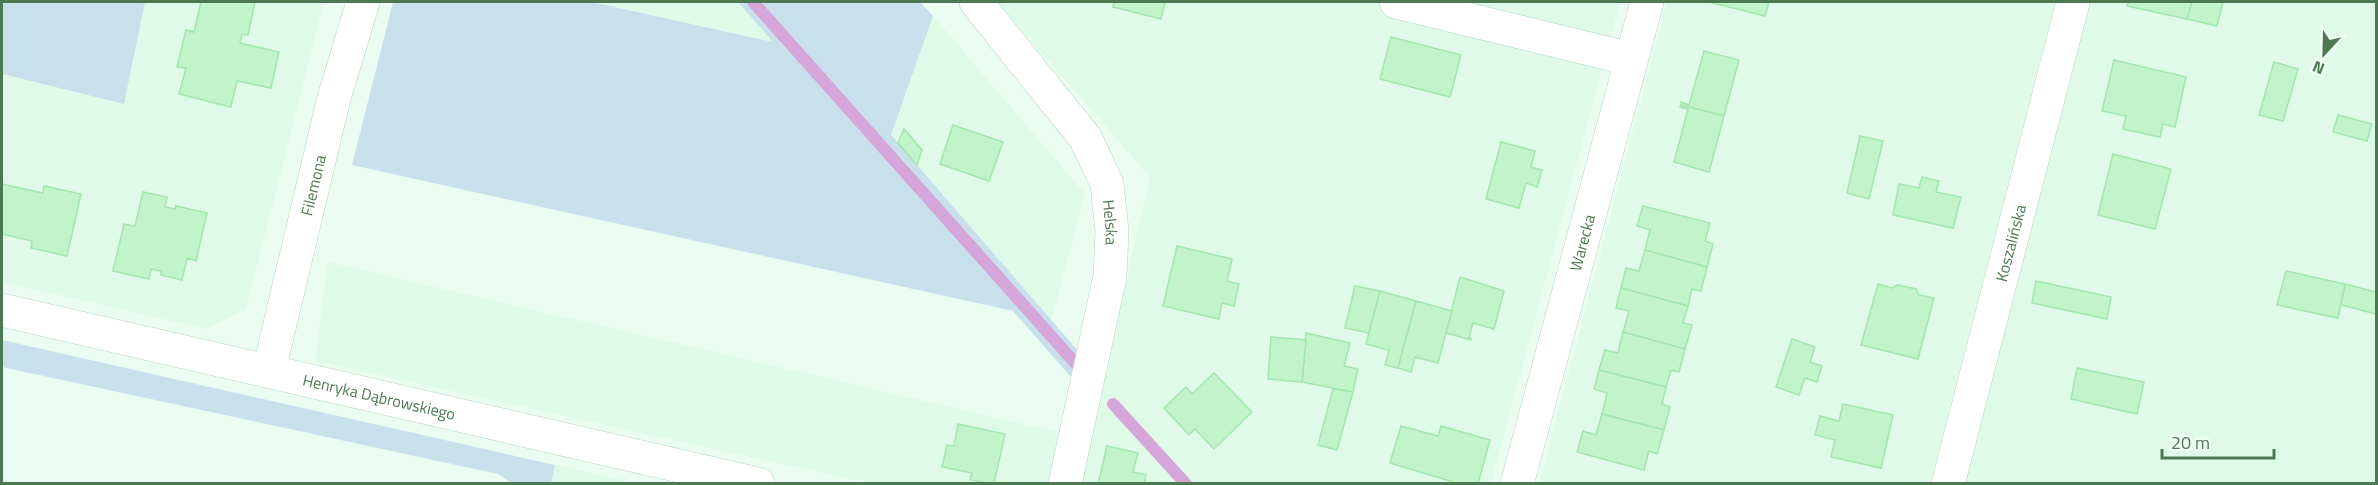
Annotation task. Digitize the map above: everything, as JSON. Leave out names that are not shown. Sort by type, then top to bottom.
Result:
[{"type":"street","name":"Filemona","points":[[269,370],[334,98],[363,2]]},
{"type":"street","name":"Helska","points":[[976,2],[1086,139],[1107,184],[1112,231],[1110,276],[1065,483]]},
{"type":"street","points":[[1396,2],[1631,59]]},
{"type":"street","name":"Warecka","points":[[1517,483],[1647,2]]},
{"type":"street","name":"Koszalińska","points":[[1948,483],[2073,2]]},
{"type":"street","name":"Henryka Dąbrowskiego","points":[[2,310],[758,483]]},
{"type":"shaded area","points":[[2,2],[145,2],[124,104],[2,74]]},
{"type":"shaded area","points":[[145,2],[324,2],[246,309],[206,329],[2,282],[2,74],[124,104]]},
{"type":"shaded area","points":[[393,2],[592,2],[773,42],[738,2],[920,2],[933,16],[891,135],[1079,352],[1072,378],[1013,311],[352,165]]},
{"type":"shaded area","points":[[592,2],[738,2],[774,42]]},
{"type":"shaded area","points":[[997,2],[1620,2],[1491,483],[1079,483],[1150,177]]},
{"type":"shaded area","points":[[1667,2],[2055,2],[1930,483],[1539,484]]},
{"type":"shaded area","points":[[2089,2],[2376,2],[2376,483],[1964,484]]},
{"type":"shaded area","points":[[933,16],[1085,194],[1051,321],[891,135]]},
{"type":"shaded area","points":[[328,262],[1058,432],[1049,483],[868,483],[315,361]]},
{"type":"shaded area","points":[[2,340],[555,465],[551,483],[511,483],[498,474],[2,367]]},
{"type":"shaded area","points":[[555,465],[636,483],[551,484]]},
{"type":"building","points":[[201,2],[255,2],[248,35],[242,34],[240,43],[279,52],[271,88],[237,81],[231,107],[179,94],[186,68],[177,67],[186,30],[194,32]]},
{"type":"building","points":[[1114,2],[1165,2],[1161,19],[1113,7]]},
{"type":"building","points":[[1709,2],[1769,2],[1765,16]]},
{"type":"building","points":[[2128,2],[2192,2],[2187,19],[2127,6]]},
{"type":"building","points":[[2192,2],[2223,2],[2217,26],[2187,19]]},
{"type":"building","points":[[1391,37],[1461,55],[1450,97],[1380,79]]},
{"type":"building","points":[[1704,51],[1739,60],[1724,116],[1681,105],[1681,102],[1689,105]]},
{"type":"building","points":[[2114,60],[2186,77],[2175,127],[2163,124],[2160,137],[2123,129],[2126,116],[2102,111]]},
{"type":"building","points":[[2274,62],[2298,69],[2283,121],[2259,115]]},
{"type":"building","points":[[1681,105],[1724,116],[1709,172],[1674,162],[1688,109],[1680,107]]},
{"type":"building","points":[[2338,115],[2372,124],[2367,141],[2333,132]]},
{"type":"building","points":[[953,125],[1003,142],[989,181],[940,164]]},
{"type":"building","points":[[904,129],[922,150],[917,165],[898,143]]},
{"type":"building","points":[[1860,136],[1883,141],[1869,199],[1847,193]]},
{"type":"building","points":[[1501,142],[1535,151],[1531,167],[1542,170],[1537,187],[1526,183],[1519,208],[1486,199]]},
{"type":"building","points":[[2113,154],[2171,169],[2155,229],[2098,215]]},
{"type":"building","points":[[1922,177],[1939,181],[1936,192],[1961,197],[1953,228],[1893,215],[1899,184],[1919,188]]},
{"type":"building","points":[[2,184],[43,193],[44,186],[81,194],[67,256],[31,248],[32,241],[2,234]]},
{"type":"building","points":[[143,192],[167,197],[165,207],[175,209],[176,206],[207,213],[196,261],[187,258],[182,280],[161,275],[161,271],[151,269],[149,279],[113,271],[124,224],[135,226]]},
{"type":"building","points":[[1643,206],[1710,223],[1705,241],[1713,244],[1707,267],[1645,250],[1650,230],[1637,226]]},
{"type":"building","points":[[1177,246],[1232,259],[1227,281],[1239,284],[1234,306],[1222,303],[1219,319],[1163,306]]},
{"type":"building","points":[[1645,250],[1707,267],[1701,291],[1692,289],[1688,306],[1621,288],[1626,268],[1639,271]]},
{"type":"building","points":[[2286,271],[2345,284],[2338,318],[2277,305]]},
{"type":"building","points":[[1460,277],[1504,291],[1494,329],[1473,323],[1469,337],[1471,340],[1446,333]]},
{"type":"building","points":[[2036,281],[2111,297],[2107,319],[2032,303]]},
{"type":"building","points":[[1878,284],[1892,288],[1898,285],[1916,289],[1919,295],[1934,298],[1918,359],[1861,345]]},
{"type":"building","points":[[2345,284],[2376,292],[2376,314],[2341,305]]},
{"type":"building","points":[[1355,286],[1380,291],[1369,333],[1345,328]]},
{"type":"building","points":[[1621,288],[1688,306],[1683,323],[1692,325],[1685,349],[1623,332],[1629,311],[1616,308]]},
{"type":"building","points":[[1380,291],[1416,301],[1398,368],[1385,365],[1389,350],[1366,344]]},
{"type":"building","points":[[1416,301],[1452,311],[1438,363],[1415,357],[1411,372],[1398,368]]},
{"type":"building","points":[[1623,332],[1685,349],[1679,372],[1671,370],[1666,387],[1599,370],[1605,350],[1618,353]]},
{"type":"building","points":[[1306,333],[1350,343],[1344,366],[1358,369],[1353,392],[1302,382]]},
{"type":"building","points":[[1271,337],[1306,340],[1302,382],[1268,379]]},
{"type":"building","points":[[1792,339],[1815,347],[1810,362],[1822,366],[1817,382],[1805,378],[1799,395],[1776,387]]},
{"type":"building","points":[[2077,368],[2144,382],[2137,414],[2071,399]]},
{"type":"building","points":[[1599,370],[1666,387],[1662,404],[1670,407],[1664,430],[1602,414],[1607,393],[1594,389]]},
{"type":"building","points":[[1214,373],[1252,412],[1214,449],[1195,429],[1189,435],[1164,408],[1186,387],[1192,394]]},
{"type":"building","points":[[1333,389],[1353,392],[1337,450],[1318,445]]},
{"type":"building","points":[[1843,404],[1893,415],[1881,468],[1831,457],[1835,440],[1815,435],[1820,416],[1839,421]]},
{"type":"building","points":[[1602,414],[1664,430],[1657,454],[1649,451],[1644,470],[1577,452],[1583,431],[1596,435]]},
{"type":"building","points":[[958,424],[1005,434],[994,484],[970,480],[972,473],[942,467],[947,445],[954,446]]},
{"type":"building","points":[[1401,426],[1438,436],[1441,426],[1490,440],[1478,484],[1460,484],[1390,463]]},
{"type":"building","points":[[1107,446],[1138,453],[1133,472],[1146,475],[1144,484],[1098,484]]},
{"type":"waterway","points":[[753,2],[1076,364]]},
{"type":"waterway","points":[[1113,404],[1186,484]]}]
